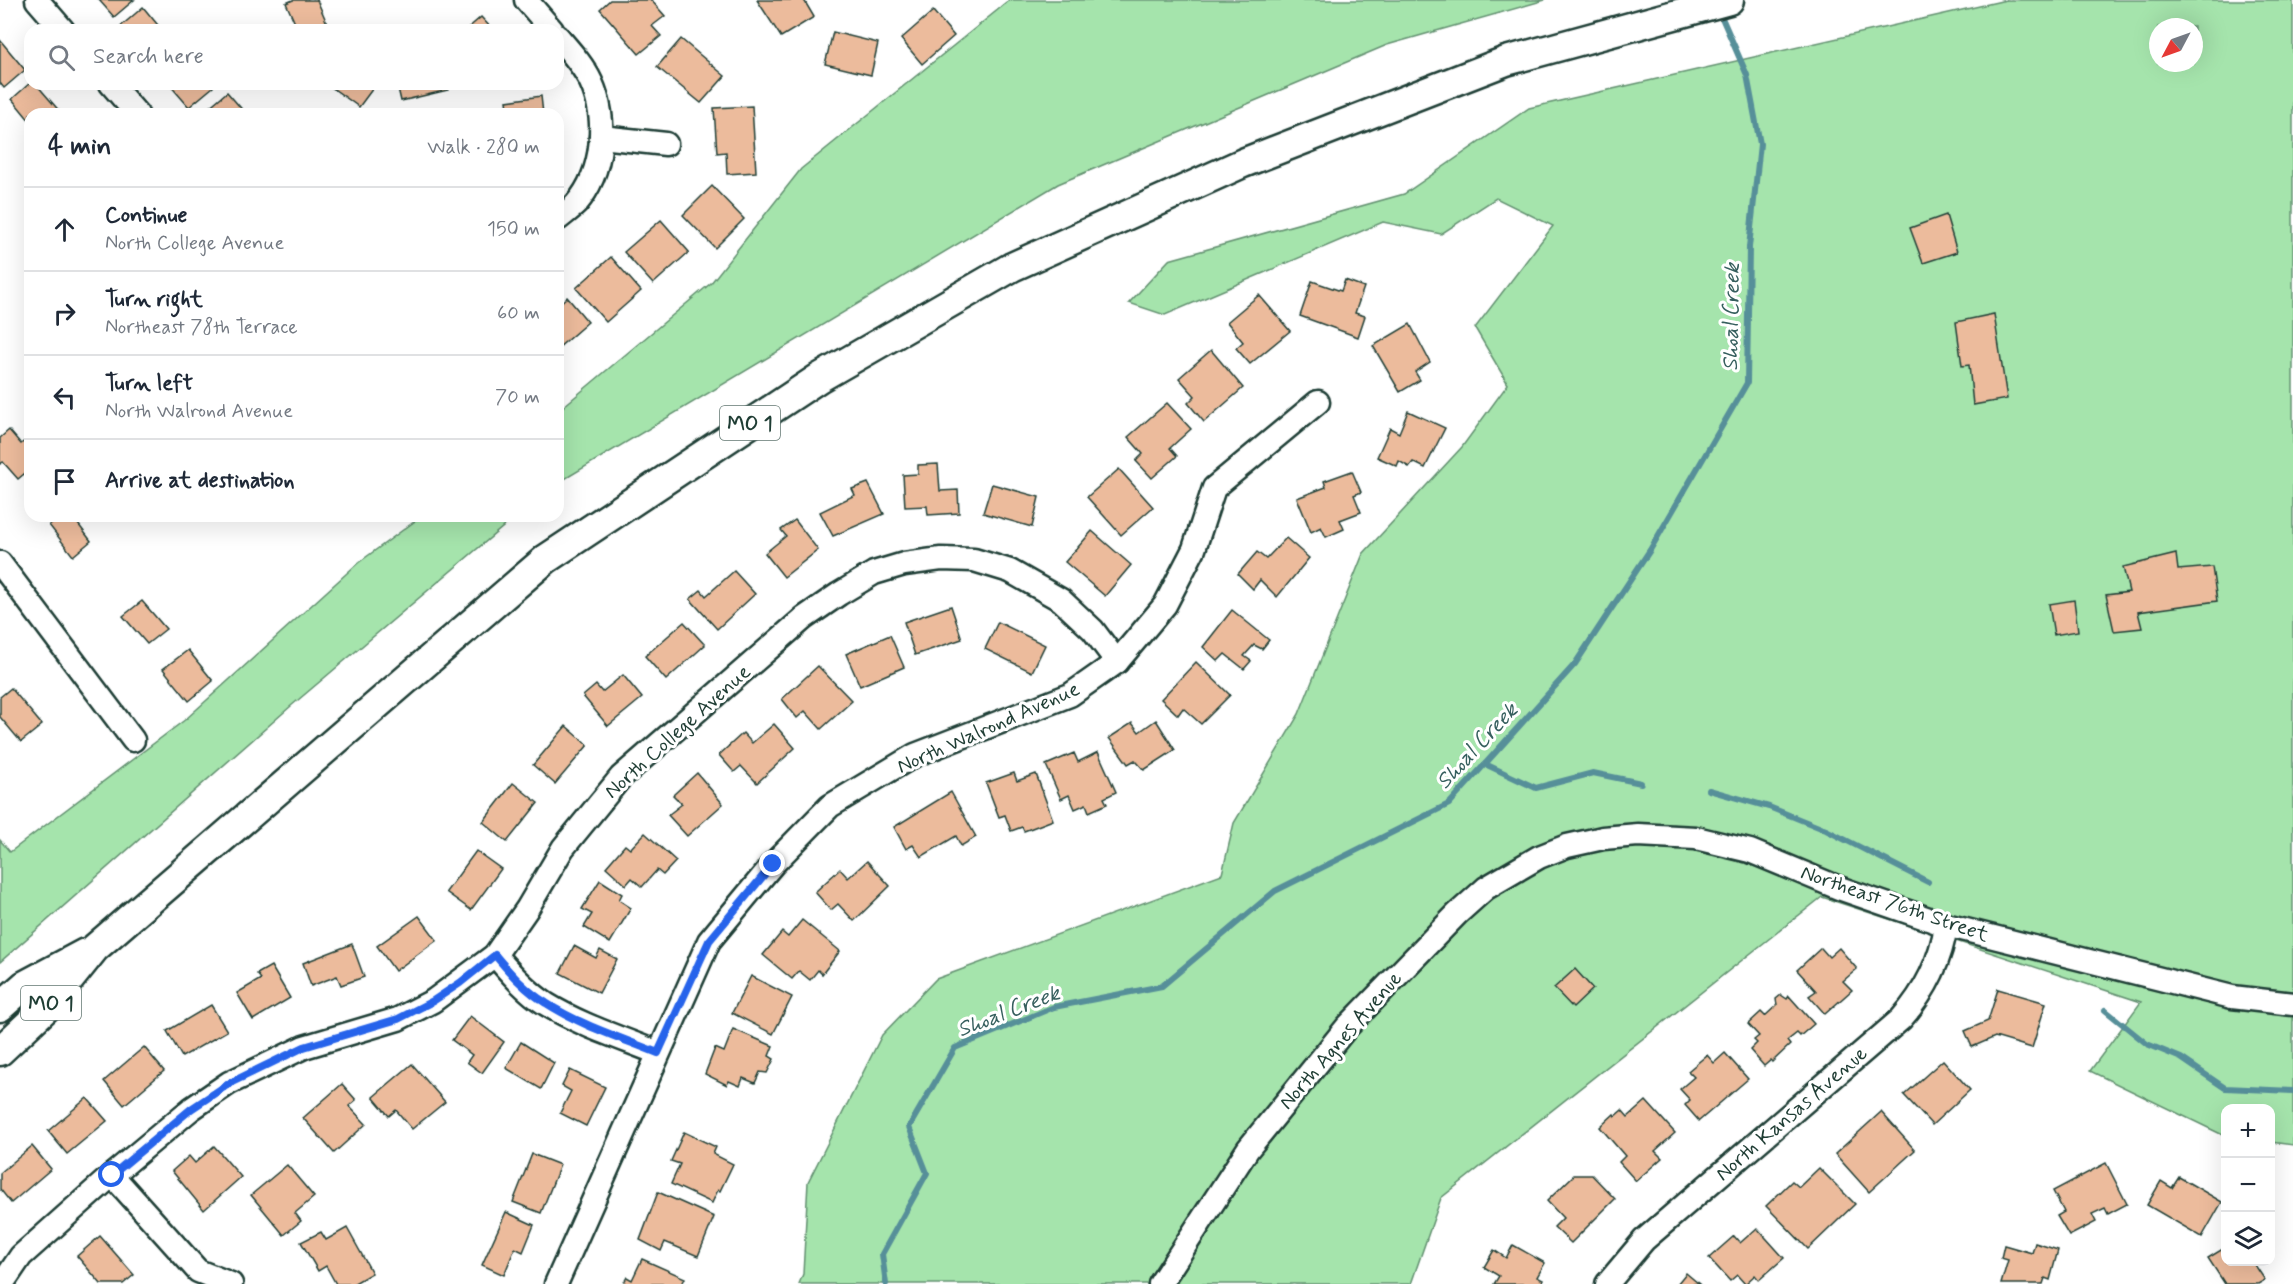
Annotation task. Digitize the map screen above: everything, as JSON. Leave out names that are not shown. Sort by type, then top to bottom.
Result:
[{"type":"main road","name":"MO 1","points":[[0,1051],[50,1004],[95,948],[546,559],[819,378],[1012,267],[1243,163],[1506,61],[1729,0]]},
{"type":"main road","name":"MO 1","points":[[0,1007],[25,985],[95,948]]},
{"type":"street","points":[[37,0],[58,24]]},
{"type":"street","points":[[526,0],[547,24]]},
{"type":"street","points":[[564,44],[590,81],[599,108],[601,137],[600,151],[588,185],[575,204],[564,214]]},
{"type":"street","points":[[116,90],[132,108]]},
{"type":"street","points":[[601,137],[666,144]]},
{"type":"street","name":"North Walrond Avenue","points":[[556,1284],[709,941],[773,864],[830,806],[915,755],[1070,695],[1117,662],[1165,605],[1194,549],[1214,488],[1318,402]]},
{"type":"street","name":"North College Avenue","points":[[2,1284],[21,1256],[191,1109],[230,1083],[304,1047],[398,1019],[442,995],[495,955],[527,909],[563,848],[621,777],[804,618],[874,573],[904,564],[941,559],[974,560],[1010,571],[1061,600],[1093,630],[1117,662]]},
{"type":"street","points":[[0,564],[133,740]]},
{"type":"street","name":"Northeast 76th Street","points":[[1567,846],[1603,838],[1638,835],[1696,837],[1750,851],[1839,888],[1946,925],[2232,997],[2293,1004]]},
{"type":"street","name":"North Agnes Avenue","points":[[1160,1284],[1248,1149],[1347,1027],[1457,914],[1486,888],[1539,857],[1567,846]]},
{"type":"street","name":"North Kansas Avenue","points":[[1607,1284],[1644,1240],[1900,1020],[1917,1001],[1932,975],[1944,944],[1946,925]]},
{"type":"street","points":[[495,955],[516,979],[546,1004],[595,1028],[658,1053]]},
{"type":"street","points":[[112,1175],[198,1271],[231,1284]]},
{"type":"green space","points":[[1010,0],[1545,0],[1387,45],[1058,184],[564,479],[564,406],[711,283],[801,169]]},
{"type":"green space","points":[[2006,0],[2293,0],[2293,1145],[2275,1143],[2275,1104],[2221,1104],[2221,1134],[2090,1071],[2141,1002],[1822,897],[1441,1198],[1411,1284],[799,1284],[803,1274],[808,1182],[882,1035],[936,979],[1222,874],[1234,823],[1299,714],[1363,554],[1462,447],[1508,384],[1475,328],[1553,226],[1496,198],[1441,234],[1383,222],[1165,315],[1129,303],[1169,260],[1404,194],[1529,108]]},
{"type":"green space","points":[[414,522],[509,522],[291,706],[0,962],[0,840],[10,852],[186,719],[358,563]]},
{"type":"building","points":[[99,0],[134,0],[114,17]]},
{"type":"building","points":[[293,0],[317,0],[327,24],[295,24],[286,3]]},
{"type":"building","points":[[610,0],[651,0],[665,16],[652,26],[661,36],[639,54],[600,9]]},
{"type":"building","points":[[757,0],[804,0],[814,17],[781,37]]},
{"type":"building","points":[[143,7],[157,24],[123,24]]},
{"type":"building","points":[[933,11],[954,36],[922,64],[901,39]]},
{"type":"building","points":[[481,17],[487,24],[473,24]]},
{"type":"building","points":[[833,32],[878,43],[871,75],[825,64]]},
{"type":"building","points":[[681,39],[725,76],[701,103],[657,67]]},
{"type":"building","points":[[0,40],[24,71],[4,88],[0,83]]},
{"type":"building","points":[[24,88],[41,90],[57,108],[24,108],[24,114],[12,99]]},
{"type":"building","points":[[174,90],[209,90],[189,107]]},
{"type":"building","points":[[335,90],[372,90],[359,107]]},
{"type":"building","points":[[398,90],[448,90],[401,101]]},
{"type":"building","points":[[227,92],[241,108],[208,108]]},
{"type":"building","points":[[541,96],[542,108],[508,108],[507,101]]},
{"type":"building","points":[[752,106],[756,172],[727,174],[726,152],[717,153],[714,108]]},
{"type":"building","points":[[712,186],[744,219],[715,248],[683,215]]},
{"type":"building","points":[[1946,215],[1957,252],[1923,263],[1910,228]]},
{"type":"building","points":[[661,220],[689,252],[653,284],[624,252]]},
{"type":"building","points":[[611,257],[641,291],[606,322],[576,288]]},
{"type":"building","points":[[1345,280],[1364,287],[1355,313],[1365,316],[1358,337],[1300,316],[1312,281],[1341,291]]},
{"type":"building","points":[[1259,295],[1290,331],[1250,364],[1236,348],[1243,342],[1227,322]]},
{"type":"building","points":[[567,297],[588,322],[564,343],[564,300]]},
{"type":"building","points":[[1994,314],[2007,399],[1973,405],[1969,365],[1962,366],[1956,322]]},
{"type":"building","points":[[1410,324],[1430,362],[1415,372],[1420,380],[1400,392],[1373,346]]},
{"type":"building","points":[[1211,350],[1243,388],[1204,422],[1188,403],[1195,396],[1179,378]]},
{"type":"building","points":[[1167,403],[1191,429],[1170,448],[1177,456],[1152,478],[1136,461],[1143,454],[1128,437]]},
{"type":"building","points":[[1408,411],[1445,428],[1425,468],[1413,462],[1409,467],[1399,461],[1397,466],[1377,457],[1390,428],[1399,433]]},
{"type":"building","points":[[9,430],[21,444],[24,441],[24,474],[18,479],[3,462],[0,464],[0,438]]},
{"type":"building","points":[[938,464],[940,491],[958,490],[959,513],[928,515],[927,506],[905,507],[903,475],[918,474],[918,465]]},
{"type":"building","points":[[1119,469],[1153,507],[1121,535],[1087,497]]},
{"type":"building","points":[[1352,471],[1361,492],[1354,495],[1361,512],[1340,520],[1344,529],[1326,537],[1321,527],[1311,532],[1297,498],[1326,487],[1324,481]]},
{"type":"building","points":[[868,483],[884,514],[833,536],[820,512],[855,495],[852,489]]},
{"type":"building","points":[[992,484],[1039,497],[1032,527],[983,513]]},
{"type":"building","points":[[795,520],[818,550],[784,577],[765,553],[786,536],[781,530]]},
{"type":"building","points":[[53,522],[77,522],[91,541],[73,556],[49,525]]},
{"type":"building","points":[[1092,531],[1131,565],[1105,596],[1065,562]]},
{"type":"building","points":[[1286,538],[1309,558],[1277,597],[1260,580],[1253,589],[1238,574],[1257,552],[1266,559]]},
{"type":"building","points":[[2176,554],[2178,570],[2212,567],[2217,601],[2138,612],[2142,628],[2114,631],[2106,595],[2129,592],[2123,567]]},
{"type":"building","points":[[734,571],[755,594],[717,629],[690,599],[701,590],[706,596]]},
{"type":"building","points":[[2074,600],[2078,631],[2054,635],[2049,604]]},
{"type":"building","points":[[142,601],[166,629],[147,644],[123,616]]},
{"type":"building","points":[[951,606],[962,639],[915,655],[904,622]]},
{"type":"building","points":[[1232,610],[1269,640],[1262,649],[1254,645],[1244,656],[1251,661],[1244,669],[1225,654],[1218,661],[1203,647]]},
{"type":"building","points":[[684,622],[705,645],[666,680],[645,656]]},
{"type":"building","points":[[998,622],[1045,645],[1032,672],[985,649]]},
{"type":"building","points":[[890,635],[904,667],[860,686],[846,654]]},
{"type":"building","points":[[188,650],[213,681],[189,701],[163,669]]},
{"type":"building","points":[[1196,662],[1230,695],[1201,724],[1183,708],[1178,715],[1161,699]]},
{"type":"building","points":[[818,666],[852,701],[821,729],[805,711],[797,718],[782,699]]},
{"type":"building","points":[[623,675],[642,698],[608,726],[583,696],[596,685],[602,692]]},
{"type":"building","points":[[11,688],[42,725],[21,742],[0,717],[0,697]]},
{"type":"building","points":[[1156,720],[1175,750],[1144,770],[1135,760],[1128,764],[1109,738],[1132,723],[1139,732]]},
{"type":"building","points":[[774,724],[795,748],[757,783],[741,766],[734,772],[719,755],[743,733],[752,743]]},
{"type":"building","points":[[566,726],[588,745],[555,784],[533,765]]},
{"type":"building","points":[[1098,752],[1116,792],[1104,798],[1107,804],[1089,812],[1086,804],[1075,809],[1069,795],[1061,799],[1046,765],[1074,753],[1078,762]]},
{"type":"building","points":[[697,773],[723,804],[687,836],[668,815],[682,804],[673,795]]},
{"type":"building","points":[[1014,773],[1017,781],[1036,774],[1053,820],[1024,831],[1022,827],[1011,831],[1005,815],[999,817],[986,783]]},
{"type":"building","points":[[513,783],[538,803],[507,842],[483,822]]},
{"type":"building","points":[[951,792],[976,837],[961,846],[956,836],[921,857],[913,845],[906,849],[894,827]]},
{"type":"building","points":[[645,833],[676,861],[663,875],[657,870],[642,887],[632,878],[626,885],[606,867],[625,845],[630,849]]},
{"type":"building","points":[[476,851],[501,869],[471,910],[446,892]]},
{"type":"building","points":[[867,861],[890,886],[854,921],[838,904],[831,910],[815,892],[840,869],[848,878]]},
{"type":"building","points":[[600,880],[622,894],[619,900],[631,908],[610,943],[584,927],[592,914],[582,909]]},
{"type":"building","points":[[419,916],[437,940],[395,971],[377,946]]},
{"type":"building","points":[[802,920],[840,951],[822,974],[818,970],[810,980],[799,971],[792,979],[763,955],[782,932],[788,937]]},
{"type":"building","points":[[352,944],[364,977],[341,985],[337,976],[311,986],[303,963]]},
{"type":"building","points":[[574,946],[596,958],[600,950],[617,959],[599,993],[560,973]]},
{"type":"building","points":[[1821,948],[1829,957],[1839,948],[1857,969],[1843,981],[1852,990],[1825,1014],[1809,996],[1816,991],[1797,970]]},
{"type":"building","points":[[271,966],[290,998],[253,1020],[237,993],[261,979],[257,974]]},
{"type":"building","points":[[1575,969],[1593,989],[1573,1008],[1554,988]]},
{"type":"building","points":[[751,976],[792,997],[773,1034],[732,1013]]},
{"type":"building","points":[[1998,989],[2046,1003],[2032,1048],[1995,1037],[1972,1047],[1965,1031],[1988,1021]]},
{"type":"building","points":[[1781,995],[1787,999],[1789,996],[1814,1024],[1800,1036],[1797,1033],[1787,1041],[1790,1045],[1772,1062],[1771,1060],[1764,1066],[1750,1050],[1757,1043],[1754,1040],[1759,1036],[1748,1024],[1761,1012],[1765,1016],[1777,1005],[1776,999]]},
{"type":"building","points":[[211,1005],[227,1031],[182,1057],[167,1031]]},
{"type":"building","points":[[470,1016],[504,1042],[482,1073],[467,1062],[472,1055],[452,1040]]},
{"type":"building","points":[[733,1029],[773,1046],[769,1056],[774,1059],[767,1073],[760,1072],[755,1083],[743,1078],[740,1086],[729,1081],[727,1085],[705,1074],[715,1048],[724,1052]]},
{"type":"building","points":[[521,1042],[554,1063],[541,1089],[506,1068]]},
{"type":"building","points":[[144,1047],[164,1071],[124,1105],[104,1081]]},
{"type":"building","points":[[1725,1053],[1748,1079],[1699,1121],[1685,1105],[1690,1100],[1680,1089],[1694,1077],[1688,1071],[1707,1055],[1714,1063]]},
{"type":"building","points":[[1943,1060],[1970,1090],[1932,1125],[1904,1095]]},
{"type":"building","points":[[412,1064],[445,1102],[412,1129],[396,1110],[389,1116],[373,1097]]},
{"type":"building","points":[[570,1070],[605,1087],[586,1126],[560,1113],[571,1091],[562,1086]]},
{"type":"building","points":[[342,1084],[356,1100],[349,1106],[366,1124],[334,1153],[303,1118]]},
{"type":"building","points":[[87,1098],[107,1121],[67,1154],[48,1131]]},
{"type":"building","points":[[1646,1101],[1675,1133],[1655,1151],[1662,1158],[1636,1181],[1619,1162],[1625,1156],[1600,1127],[1622,1110],[1628,1117]]},
{"type":"building","points":[[1881,1112],[1915,1150],[1869,1192],[1835,1154]]},
{"type":"building","points":[[684,1132],[716,1147],[713,1154],[733,1164],[712,1203],[671,1184],[680,1164],[671,1161]]},
{"type":"building","points":[[32,1146],[51,1169],[11,1203],[0,1189],[0,1173]]},
{"type":"building","points":[[214,1146],[241,1177],[204,1210],[172,1171],[189,1156],[195,1163]]},
{"type":"building","points":[[532,1154],[560,1165],[541,1213],[513,1202]]},
{"type":"building","points":[[2106,1163],[2127,1204],[2108,1214],[2105,1208],[2092,1214],[2096,1222],[2069,1236],[2057,1216],[2064,1212],[2053,1191]]},
{"type":"building","points":[[287,1165],[314,1197],[295,1213],[301,1221],[284,1235],[251,1195]]},
{"type":"building","points":[[1819,1168],[1855,1204],[1808,1249],[1766,1206],[1792,1181],[1799,1187]]},
{"type":"building","points":[[1574,1175],[1592,1175],[1615,1199],[1571,1243],[1554,1227],[1563,1218],[1547,1201]]},
{"type":"building","points":[[2179,1177],[2221,1201],[2202,1237],[2147,1205],[2161,1181],[2172,1188]]},
{"type":"building","points":[[658,1192],[714,1217],[698,1256],[665,1242],[661,1251],[640,1240]]},
{"type":"building","points":[[506,1212],[534,1225],[523,1252],[515,1248],[504,1275],[482,1265]]},
{"type":"building","points":[[347,1228],[372,1273],[353,1284],[336,1284],[326,1266],[318,1271],[301,1242],[321,1232],[326,1240]]},
{"type":"building","points":[[1757,1228],[1784,1258],[1759,1280],[1755,1275],[1745,1284],[1737,1275],[1730,1281],[1709,1258],[1734,1236],[1740,1243]]},
{"type":"building","points":[[100,1236],[134,1275],[123,1284],[101,1284],[77,1256]]},
{"type":"building","points":[[2035,1243],[2058,1250],[2050,1280],[2045,1278],[2043,1284],[2001,1284],[2008,1260],[2001,1258],[2004,1245],[2032,1253]]},
{"type":"building","points":[[1513,1245],[1545,1263],[1537,1277],[1543,1280],[1541,1284],[1494,1284],[1499,1276],[1484,1267],[1494,1250],[1506,1258]]},
{"type":"building","points":[[2221,1250],[2221,1266],[2256,1266],[2265,1280],[2258,1284],[2225,1284],[2208,1258]]},
{"type":"building","points":[[642,1259],[685,1278],[682,1284],[623,1284],[627,1277],[632,1280]]},
{"type":"building","points":[[1686,1273],[1699,1284],[1677,1284]]},
{"type":"waterway","name":"Shoal Creek","points":[[886,1284],[882,1254],[927,1173],[909,1127],[955,1048],[1054,1007],[1162,986],[1275,891],[1449,804],[1575,664],[1650,550],[1747,383],[1749,247],[1760,144],[1747,75],[1719,11]]},
{"type":"waterway","points":[[1485,764],[1536,788],[1593,773],[1641,783]]},
{"type":"waterway","points":[[1709,790],[1769,807],[1826,830],[1928,882]]},
{"type":"waterway","points":[[2105,1010],[2147,1044],[2181,1058],[2225,1088],[2293,1091]]},
{"type":"route","points":[[112,1175],[191,1109],[230,1083],[264,1064],[304,1047],[398,1019],[433,1001],[495,955],[516,979],[546,1004],[595,1028],[658,1053],[709,941],[773,864]]}]
